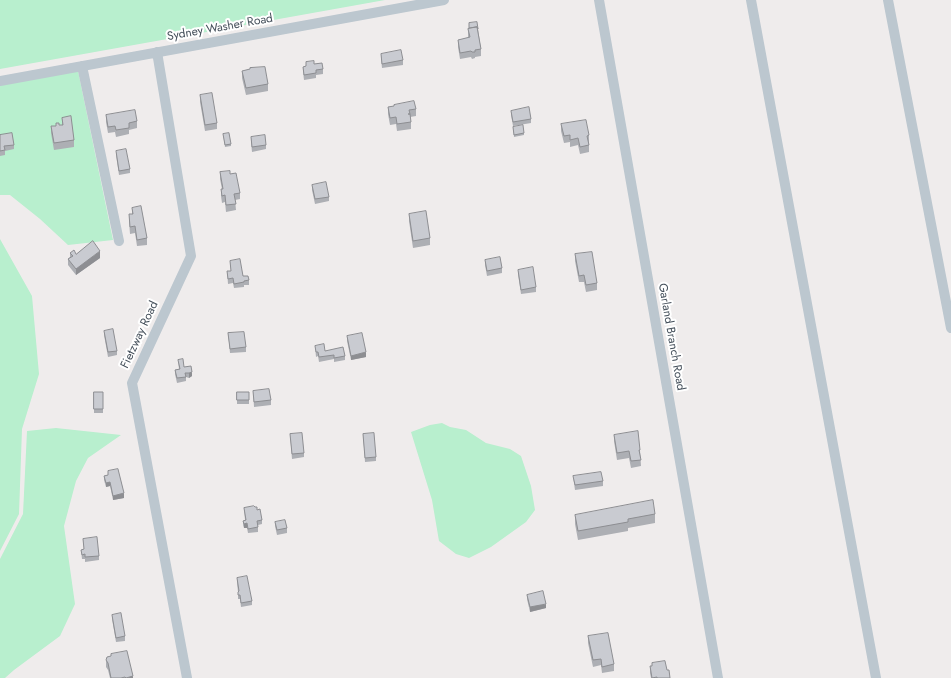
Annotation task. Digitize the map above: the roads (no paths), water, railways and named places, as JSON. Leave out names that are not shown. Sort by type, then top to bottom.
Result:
[{"type":"street","name":"Sydney Washer Road","points":[[0,81],[444,0]]},
{"type":"street","name":"Garland Branch Road","points":[[599,0],[718,678]]},
{"type":"street","points":[[751,0],[876,678]]},
{"type":"street","points":[[888,0],[951,328]]},
{"type":"street","name":"Fietzway Road","points":[[156,52],[191,256],[132,383],[187,678]]},
{"type":"street","points":[[82,66],[119,241]]}]
